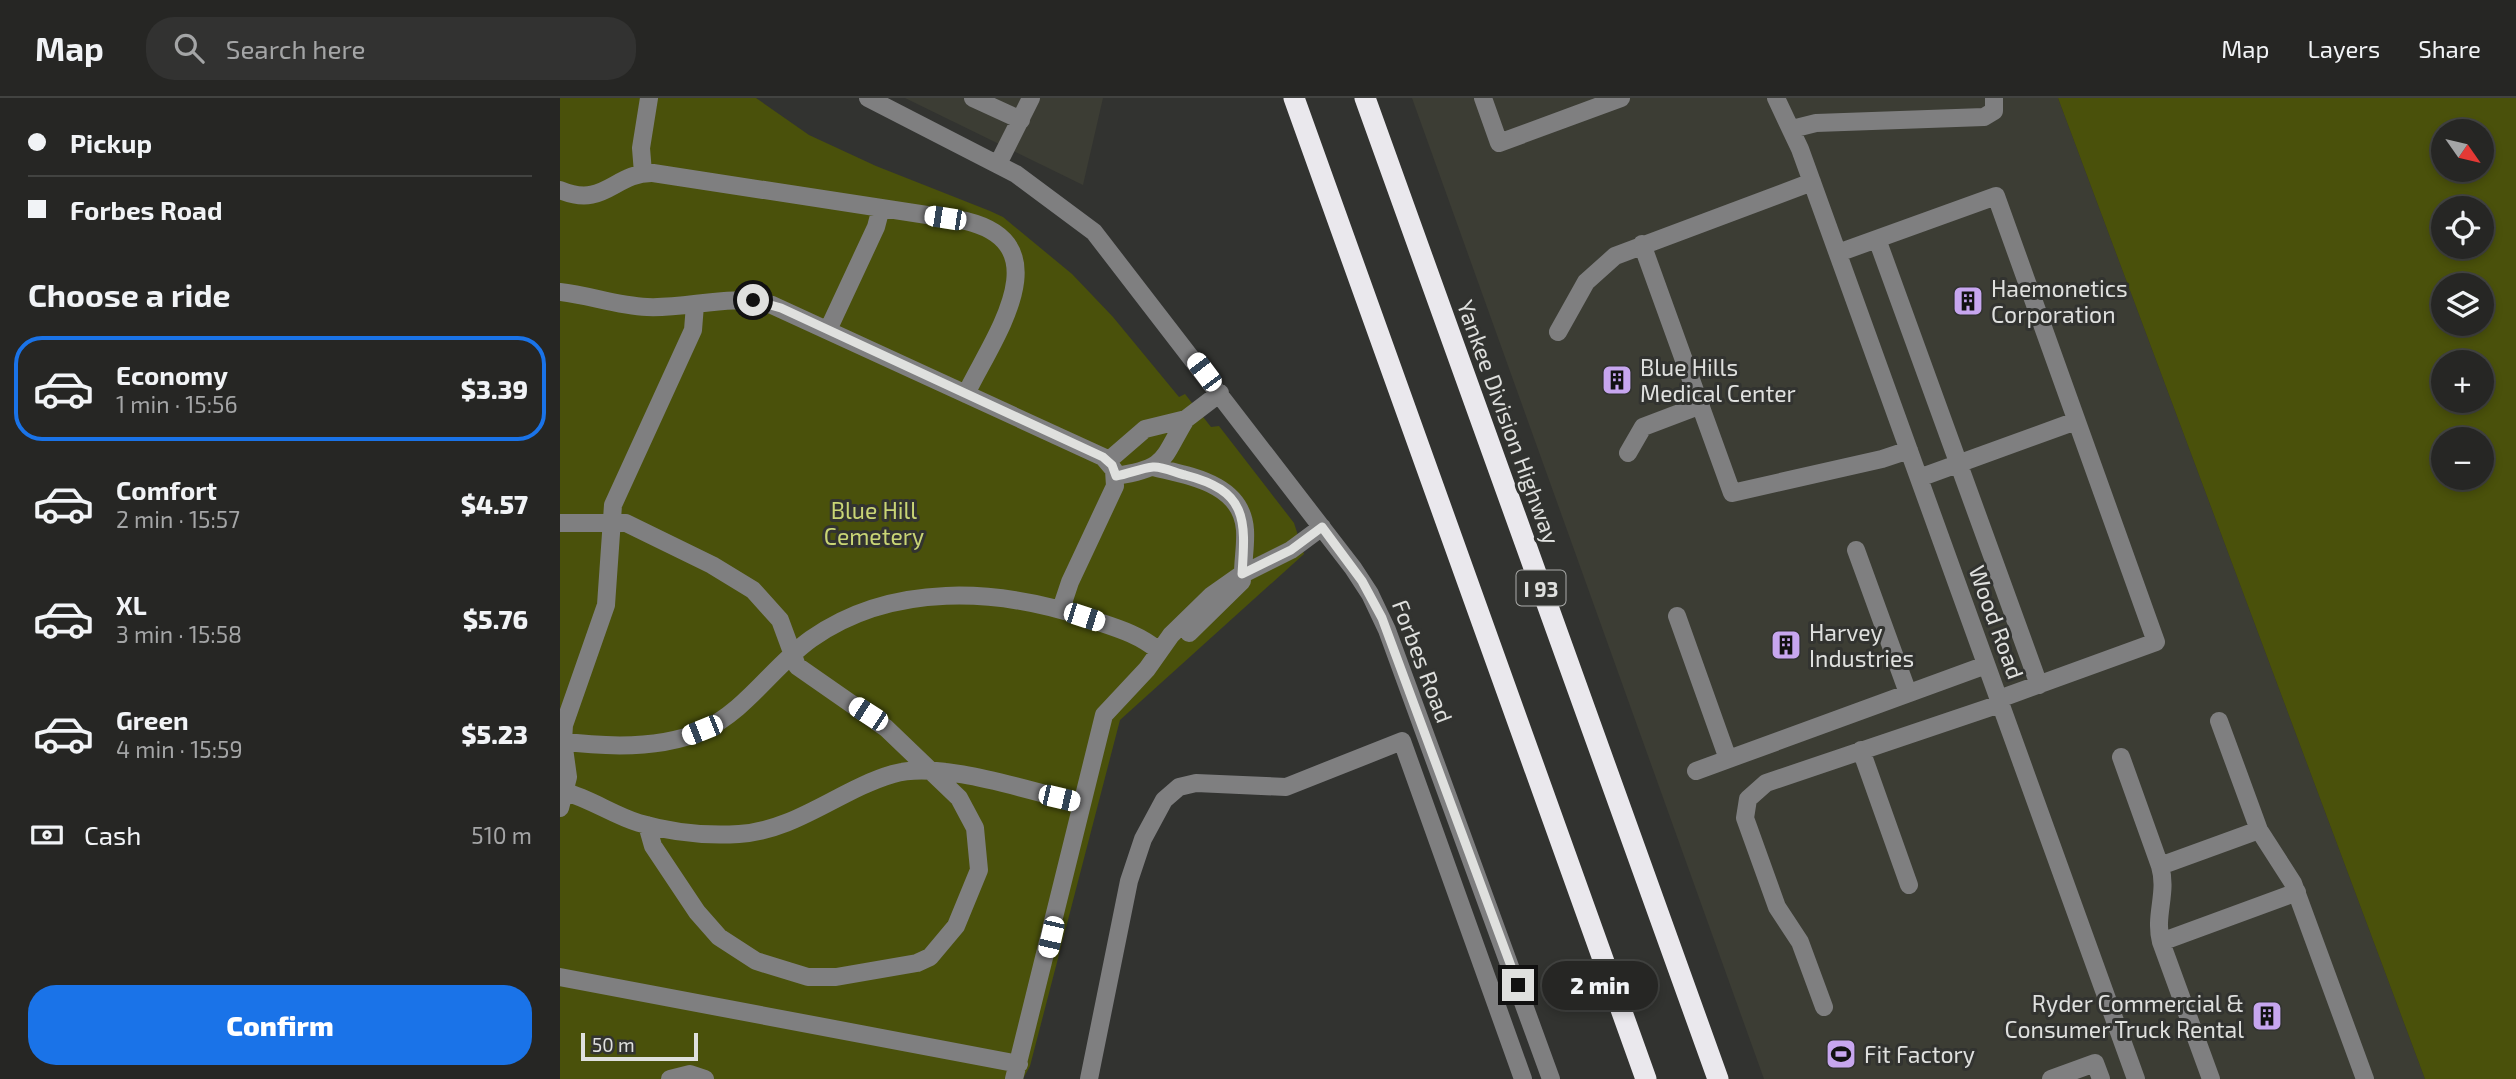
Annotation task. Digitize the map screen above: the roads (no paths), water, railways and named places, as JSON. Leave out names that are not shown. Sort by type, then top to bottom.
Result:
[{"type":"highway","points":[[1294,98],[1646,1079]]},
{"type":"highway","name":"Yankee Division Highway","points":[[1365,98],[1717,1079]]},
{"type":"street","points":[[643,173],[641,148],[649,98]]},
{"type":"street","name":"Forbes Road","points":[[869,98],[998,164],[1075,216],[1108,248],[1362,581],[1382,618],[1551,1079]]},
{"type":"street","points":[[973,98],[1021,120]]},
{"type":"street","points":[[998,164],[1031,98]]},
{"type":"street","points":[[1489,100],[1499,143],[1620,98]]},
{"type":"street","name":"Wood Road","points":[[1776,98],[1792,129],[1812,182],[2136,1079]]},
{"type":"street","points":[[1792,129],[1816,123],[1984,117],[1994,111],[1994,98]]},
{"type":"street","points":[[560,190],[583,196],[599,195],[643,173],[881,208],[982,226],[1000,238],[1014,258],[1017,275],[1011,303],[966,394]]},
{"type":"street","points":[[1558,332],[1576,297],[1592,274],[1615,256],[1812,182]]},
{"type":"street","points":[[1824,1007],[1800,942],[1777,907],[1745,818],[1745,806],[1750,796],[1762,785],[2000,701],[2156,642],[1996,196],[1838,253]]},
{"type":"street","points":[[828,330],[876,227],[881,208]]},
{"type":"street","points":[[1877,239],[2039,685]]},
{"type":"street","points":[[1642,244],[1732,493],[1882,459],[1909,450]]},
{"type":"street","points":[[560,292],[647,307],[753,300],[781,308],[966,394],[1112,468],[1153,467],[1198,479],[1225,490],[1236,505],[1245,528],[1246,572]]},
{"type":"street","points":[[695,305],[693,330],[616,497],[610,521],[610,577],[606,606],[566,716],[561,741],[568,771],[563,800],[648,825],[706,833],[751,833],[781,824],[891,774],[932,771],[1081,803]]},
{"type":"street","points":[[1061,609],[1070,582],[1113,491],[1112,468],[1145,429],[1186,419],[1220,393]]},
{"type":"street","points":[[1628,453],[1643,427],[1701,405]]},
{"type":"street","points":[[1153,467],[1171,451],[1186,419]]},
{"type":"street","points":[[1919,478],[2076,421]]},
{"type":"street","points":[[560,523],[610,521],[644,530],[725,572],[753,590],[774,611],[785,631],[791,655],[807,675],[877,721],[959,797],[971,816],[978,839],[979,870],[970,898],[937,952],[917,963],[818,978],[790,973],[756,961],[728,944],[704,921],[653,846],[648,825]]},
{"type":"street","points":[[560,977],[1016,1072],[1104,715],[1160,650],[1185,636],[1229,596],[1246,572],[1291,550],[1322,527]]},
{"type":"street","points":[[1856,550],[1908,693]]},
{"type":"street","points":[[561,741],[620,744],[689,736],[736,709],[791,655],[841,622],[880,606],[908,599],[967,596],[1032,603],[1061,609],[1129,632],[1160,650]]},
{"type":"street","points":[[1677,616],[1728,759]]},
{"type":"street","points":[[1696,771],[1986,665]]},
{"type":"street","points":[[2219,721],[2259,830],[2297,892],[2365,1079]]},
{"type":"street","points":[[1089,1079],[1129,881],[1143,839],[1164,800],[1179,788],[1196,783],[1286,787],[1402,741],[1523,1079]]},
{"type":"street","points":[[1861,750],[1909,885]]},
{"type":"street","points":[[2121,757],[2160,866],[2165,890],[2158,917],[2161,942],[2210,1079]]},
{"type":"street","points":[[2160,866],[2259,830]]},
{"type":"street","points":[[2161,942],[2297,892]]},
{"type":"street","points":[[2051,1079],[2095,1063],[2101,1079]]},
{"type":"street","points":[[670,1079],[690,1074],[705,1079]]},
{"type":"place","name":"Haemonetics Corporation","points":[[1968,301]]},
{"type":"place","name":"Blue Hills Medical Center","points":[[1617,380]]},
{"type":"place","name":"Harvey Industries","points":[[1786,645]]},
{"type":"place","name":"Ryder Commercial & Consumer Truck Rental","points":[[2267,1016]]},
{"type":"place","name":"Fit Factory","points":[[1841,1054]]},
{"type":"park label","name":"Blue Hill Cemetery","points":[[874,523]]}]
